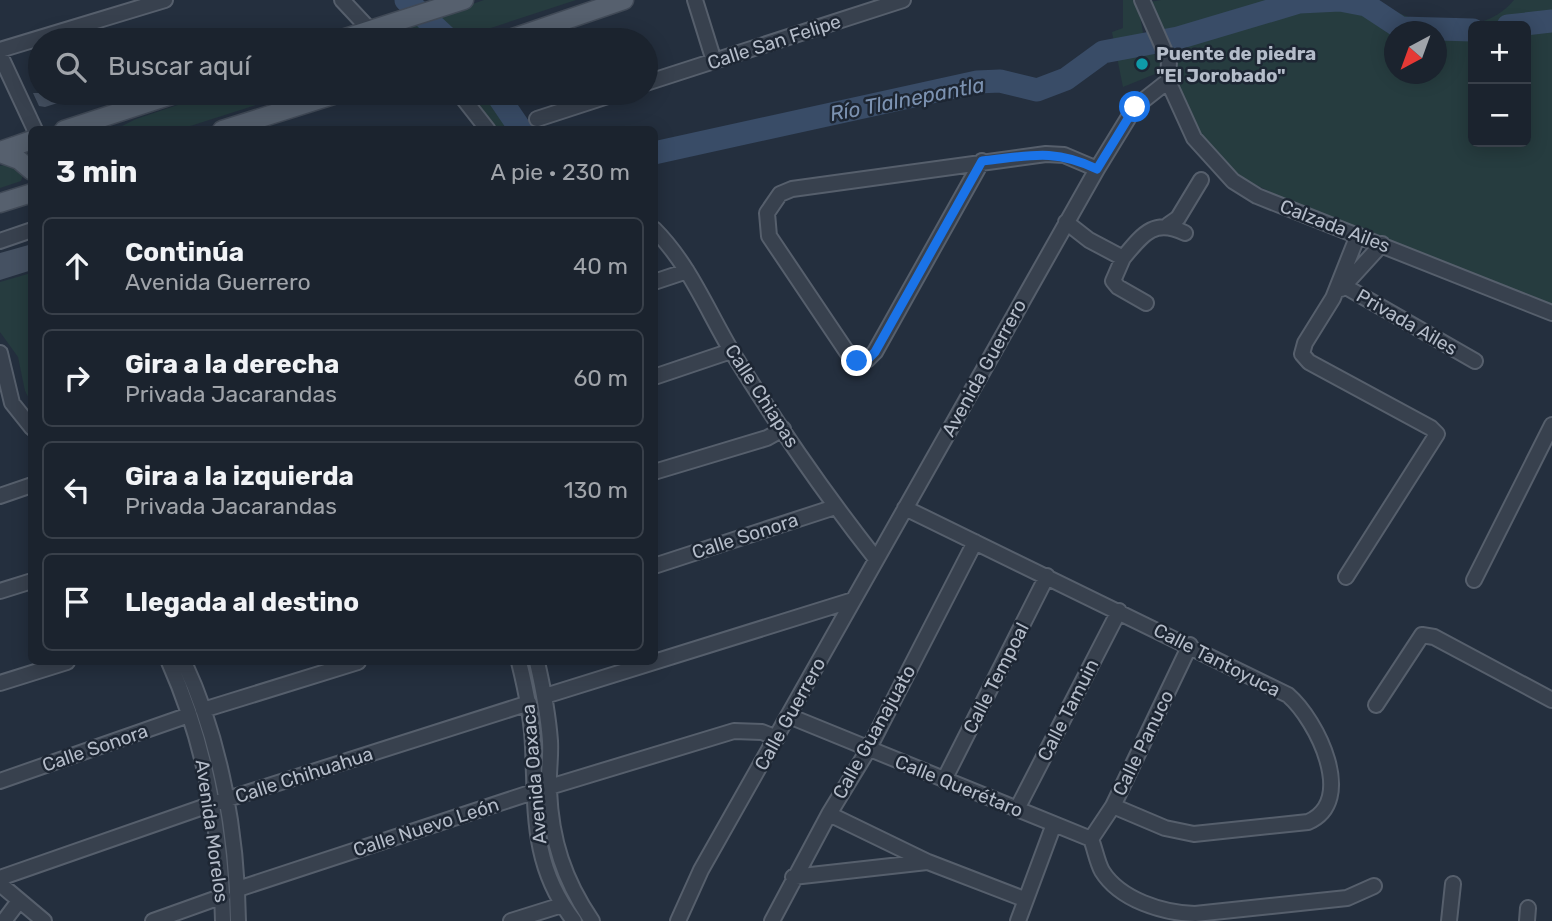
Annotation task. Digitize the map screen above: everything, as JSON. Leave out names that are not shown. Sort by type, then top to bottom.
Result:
[{"type":"main road","points":[[542,28],[624,0]]},
{"type":"main road","points":[[377,28],[461,1]]},
{"type":"main road","points":[[76,126],[141,105]]},
{"type":"main road","points":[[235,126],[302,105]]},
{"type":"main road","points":[[106,126],[116,113]]},
{"type":"main road","points":[[0,152],[28,142]]},
{"type":"main road","points":[[0,152],[19,160],[28,168]]},
{"type":"street","points":[[76,28],[165,0]]},
{"type":"street","points":[[342,0],[368,28]]},
{"type":"street","points":[[695,0],[714,61]]},
{"type":"street","name":"Calle San Felipe","points":[[658,79],[903,0]]},
{"type":"street","points":[[1142,0],[1167,54],[1168,81]]},
{"type":"street","points":[[28,43],[0,52],[33,126]]},
{"type":"street","name":"Avenida Guerrero","points":[[905,508],[1097,169],[1135,107],[1168,81]]},
{"type":"street","name":"Calzada Ailes","points":[[1168,81],[1194,138],[1233,181],[1257,195],[1552,313]]},
{"type":"street","points":[[468,105],[485,126]]},
{"type":"street","points":[[537,119],[580,105]]},
{"type":"street","points":[[982,161],[875,352],[867,360],[857,361],[849,355],[769,236],[766,225],[772,203],[792,189],[982,161],[1046,153],[1064,155],[1097,169]]},
{"type":"street","points":[[1146,303],[1118,287],[1114,281],[1123,258],[1143,236],[1168,225],[1185,208],[1201,180]]},
{"type":"street","points":[[1065,225],[1123,258]]},
{"type":"street","points":[[1168,225],[1185,233]]},
{"type":"street","points":[[0,241],[28,231]]},
{"type":"street","name":"Calle Chiapas","points":[[658,233],[687,271],[732,351],[835,507],[876,559]]},
{"type":"street","points":[[1342,284],[1358,235]]},
{"type":"street","points":[[1346,578],[1434,443],[1437,434],[1431,428],[1309,362],[1302,354],[1305,343],[1342,284],[1382,244]]},
{"type":"street","points":[[658,281],[687,271]]},
{"type":"street","name":"Privada Ailes","points":[[1342,284],[1475,361]]},
{"type":"street","points":[[658,376],[732,351]]},
{"type":"street","points":[[0,353],[6,405],[28,424]]},
{"type":"street","points":[[1474,580],[1552,425]]},
{"type":"street","points":[[658,471],[767,438],[783,429]]},
{"type":"street","points":[[0,496],[28,486]]},
{"type":"street","name":"Calle Sonora","points":[[658,565],[835,507]]},
{"type":"street","name":"Calle Tantoyuca","points":[[905,508],[1288,695],[1304,711],[1332,778],[1328,808],[1320,817],[1308,822],[1194,834],[1165,828],[1113,806]]},
{"type":"street","name":"Calle Guerrero","points":[[678,921],[701,870],[905,508]]},
{"type":"street","name":"Calle Guanajuato","points":[[772,921],[793,877],[868,750],[975,542]]},
{"type":"street","name":"Calle Tempoal","points":[[944,780],[1047,576]]},
{"type":"street","points":[[0,592],[28,582]]},
{"type":"street","points":[[658,661],[853,600]]},
{"type":"street","name":"Calle Tamuin","points":[[1017,809],[1119,611]]},
{"type":"street","points":[[1376,705],[1422,635],[1434,637],[1552,701]]},
{"type":"street","name":"Calle Panuco","points":[[1091,839],[1113,806],[1190,645]]},
{"type":"street","points":[[0,683],[57,665]]},
{"type":"street","name":"Avenida Morelos","points":[[171,665],[196,712]]},
{"type":"street","name":"Avenida Morelos","points":[[185,665],[238,889],[238,921]]},
{"type":"street","name":"Calle Sonora","points":[[0,780],[196,712],[348,665]]},
{"type":"street","name":"Avenida Oaxaca","points":[[520,665],[529,704],[536,838],[547,874],[562,905],[574,921]]},
{"type":"street","name":"Avenida Oaxaca","points":[[538,665],[545,696],[550,744],[548,787],[552,832],[561,866],[577,899],[592,921]]},
{"type":"street","points":[[545,696],[644,665]]},
{"type":"street","name":"Calle Chihuahua","points":[[0,881],[219,802],[529,704]]},
{"type":"street","name":"Calle Querétaro","points":[[789,716],[1091,839]]},
{"type":"street","name":"Calle Nuevo León","points":[[238,889],[548,787],[734,731],[762,732],[777,738]]},
{"type":"street","name":"Avenida Morelos","points":[[219,802],[223,921]]},
{"type":"street","points":[[829,814],[928,862],[1024,898]]},
{"type":"street","points":[[1018,921],[1024,898],[1054,824]]},
{"type":"street","points":[[1091,839],[1102,871],[1120,889],[1173,913],[1195,914],[1347,898],[1374,886]]},
{"type":"street","points":[[793,877],[928,862]]},
{"type":"street","points":[[0,881],[44,921]]},
{"type":"street","points":[[1449,921],[1453,884]]},
{"type":"street","points":[[153,921],[223,896]]},
{"type":"street","points":[[4,921],[19,901]]},
{"type":"street","points":[[511,921],[562,905]]},
{"type":"green space","points":[[484,0],[576,0],[491,28],[402,28]]},
{"type":"green space","points":[[1123,0],[1137,0],[1146,49],[1165,61],[1155,74],[1123,87],[1112,32],[1123,28]]},
{"type":"green space","points":[[1161,0],[1376,0],[1422,21],[1384,21],[1384,84],[1447,84],[1447,25],[1468,25],[1468,147],[1531,147],[1531,21],[1484,21],[1500,13],[1514,0],[1552,0],[1552,310],[1368,238],[1239,177],[1196,136],[1144,3]]},
{"type":"green space","points":[[177,105],[256,105],[190,126],[122,126]]},
{"type":"green space","points":[[479,105],[496,105],[511,126],[494,126]]},
{"type":"green space","points":[[11,163],[24,172],[21,181],[0,188],[0,166]]},
{"type":"green space","points":[[28,274],[28,396],[18,357],[0,332],[0,282]]},
{"type":"building","points":[[28,245],[28,271],[0,280],[0,253]]},
{"type":"waterway","name":"Río Tlalnepantla","points":[[406,0],[436,28]]},
{"type":"waterway","name":"Río Tlalnepantla","points":[[658,152],[977,82],[1000,81],[1037,90],[1066,79],[1103,52],[1178,38],[1299,2],[1340,0],[1366,5],[1401,28],[1468,30]]},
{"type":"waterway","name":"Río Tlalnepantla","points":[[1531,23],[1552,21]]},
{"type":"waterway","name":"Río Tlalnepantla","points":[[504,105],[518,126]]},
{"type":"place","name":"Puente de piedra \"El Jorobado\"","points":[[1142,64]]},
{"type":"route","points":[[857,361],[867,360],[875,352],[982,161],[1046,153],[1064,155],[1097,169],[1135,107]]}]
